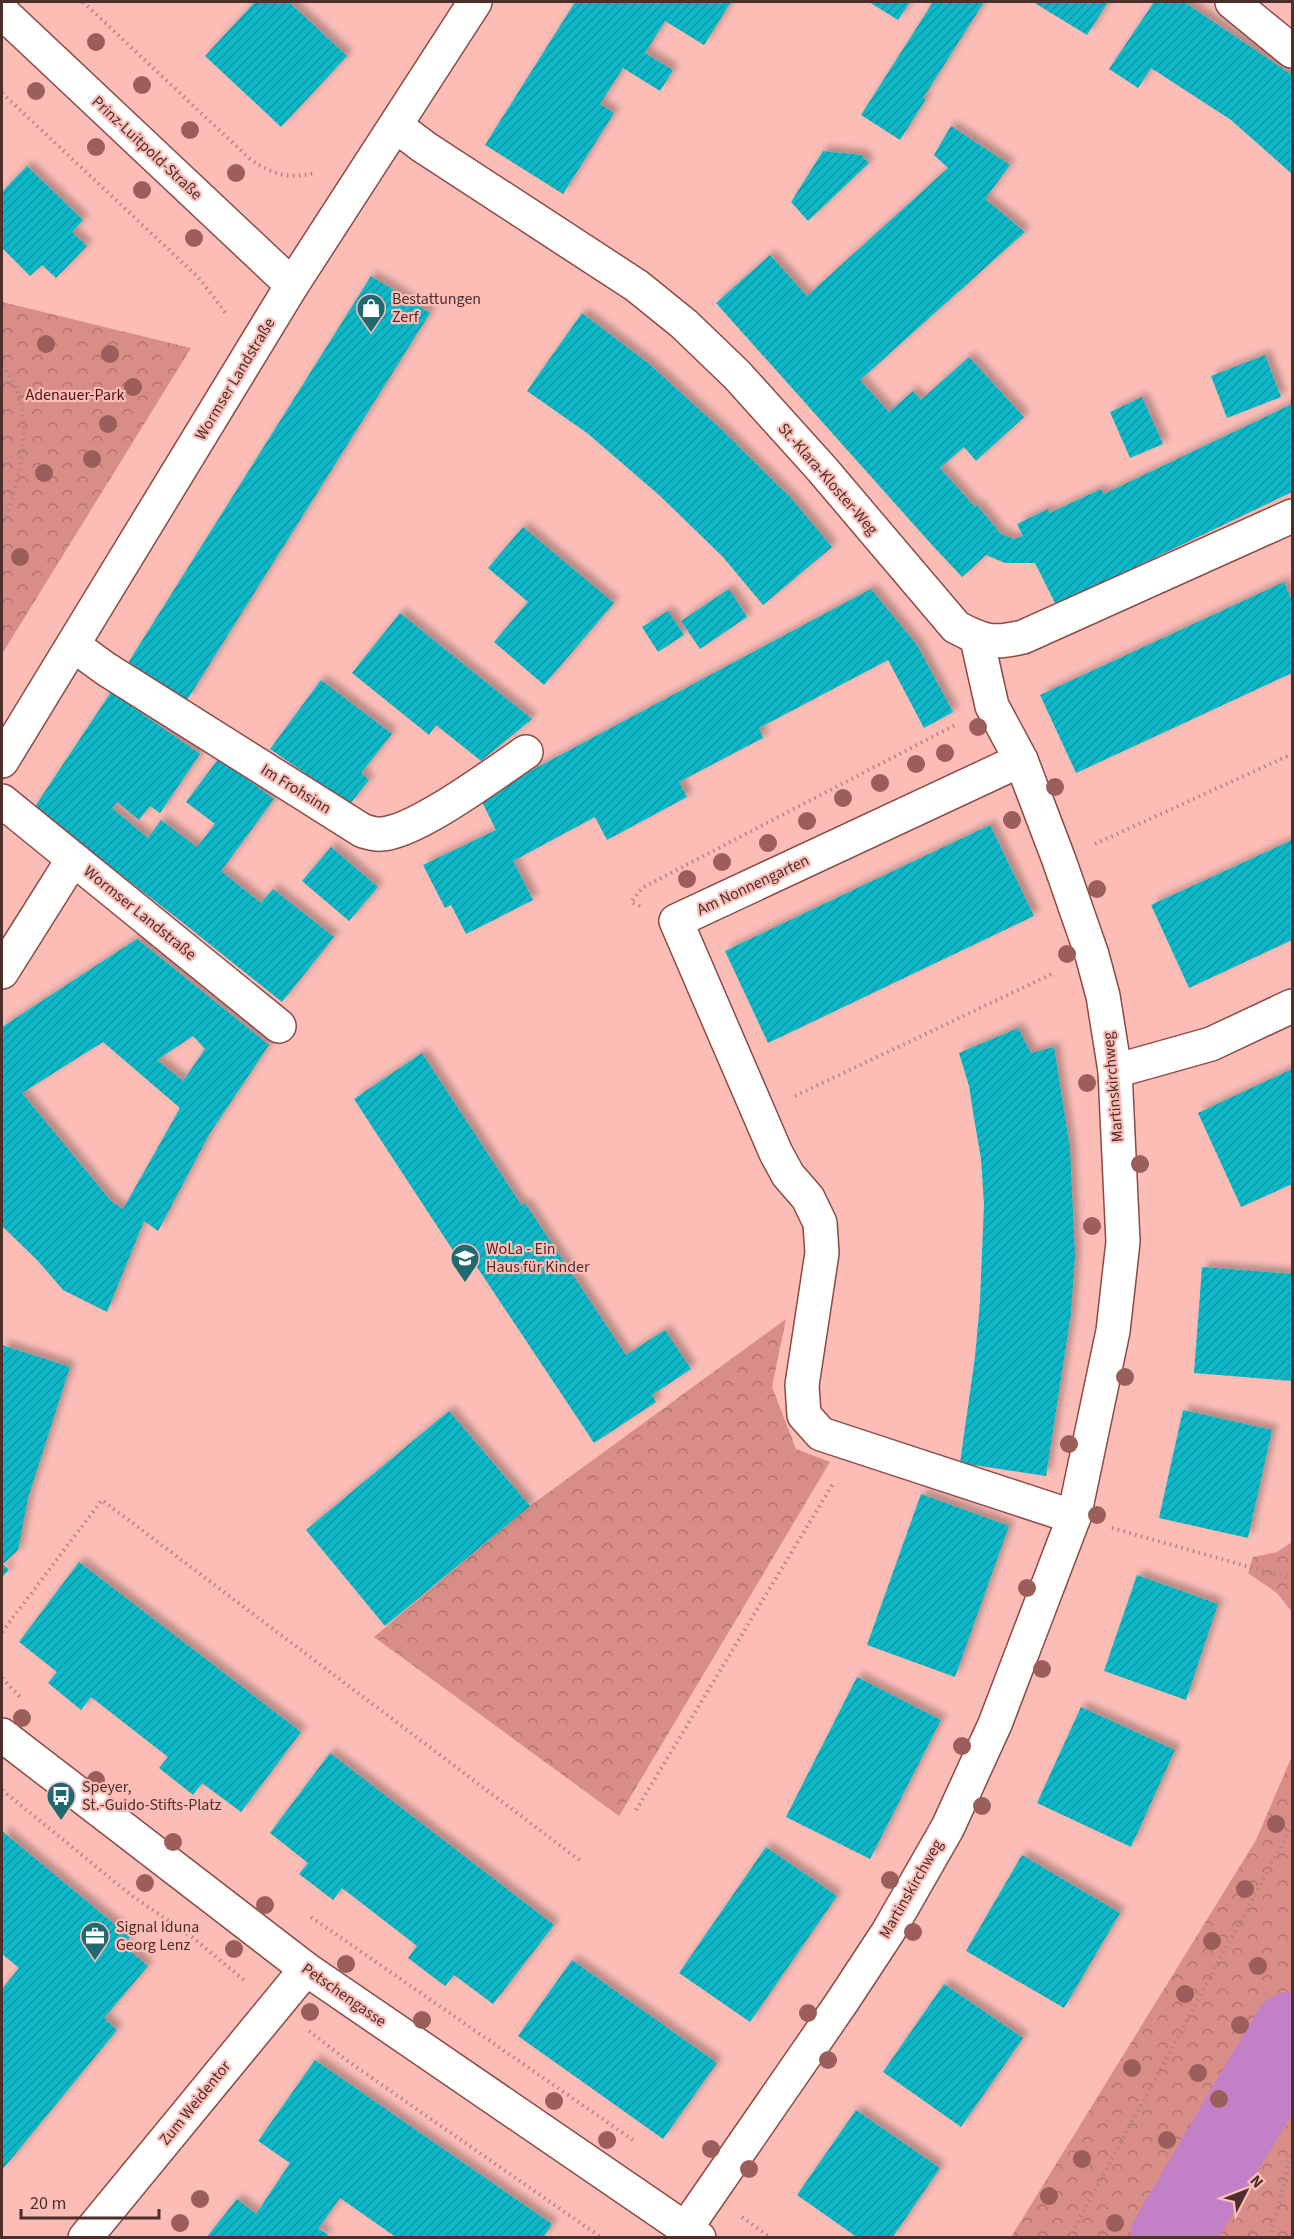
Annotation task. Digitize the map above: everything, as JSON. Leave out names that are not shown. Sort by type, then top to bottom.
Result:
[{"type":"street","name":"Wormser Landstraße","points":[[2,761],[292,285],[475,2]]},
{"type":"street","points":[[1232,2],[1293,51]]},
{"type":"street","name":"Prinz-Luitpold-Straße","points":[[2,12],[292,285]]},
{"type":"street","name":"St.-Klara-Kloster-Weg","points":[[396,126],[424,147],[637,286],[684,324],[737,375],[956,627],[977,639]]},
{"type":"street","points":[[977,639],[1000,642],[1023,637],[1293,516]]},
{"type":"street","name":"Martinskirchweg","points":[[693,2233],[710,2194],[888,1932],[948,1827],[995,1724],[1074,1517],[1113,1331],[1123,1242],[1115,1071],[1103,996],[1092,955],[1059,860],[1020,760],[992,706],[977,639]]},
{"type":"street","name":"Im Frohsinn","points":[[73,645],[106,669],[363,831],[381,834],[403,829],[451,802],[526,752]]},
{"type":"street","name":"Am Nonnengarten","points":[[856,1446],[821,1434],[804,1415],[802,1385],[822,1253],[820,1223],[808,1198],[784,1168],[676,921],[1020,760]]},
{"type":"street","name":"Wormser Landstraße","points":[[2,801],[279,1026]]},
{"type":"street","points":[[2,972],[72,859]]},
{"type":"street","points":[[1115,1071],[1211,1044],[1293,1006]]},
{"type":"street","points":[[856,1446],[1074,1517]]},
{"type":"street","name":"Petschengasse","points":[[2,1735],[306,1969],[693,2233]]},
{"type":"street","name":"Zum Weidentor","points":[[85,2238],[306,1969]]},
{"type":"path","points":[[83,2],[251,160],[271,173],[302,176],[320,172]]},
{"type":"path","points":[[2,93],[200,279],[231,320]]},
{"type":"path","points":[[2,366],[13,381],[21,405],[24,431],[18,476],[2,528]]},
{"type":"path","points":[[676,921],[631,902],[642,888],[992,706]]},
{"type":"path","points":[[1059,860],[1293,754]]},
{"type":"path","points":[[758,1113],[1092,955]]},
{"type":"path","points":[[636,1810],[856,1446]]},
{"type":"path","points":[[2,1632],[102,1500],[582,1862]]},
{"type":"path","points":[[1074,1517],[1293,1580]]},
{"type":"path","points":[[2,1678],[23,1700]]},
{"type":"path","points":[[1069,2238],[1293,1826]]},
{"type":"path","points":[[306,1914],[635,2140]]},
{"type":"path","points":[[1270,2238],[1293,2151]]},
{"type":"path","points":[[710,2194],[771,2238]]},
{"type":"green space","name":"Adenauer-Park","points":[[2,302],[191,348],[2,654]]},
{"type":"green space","points":[[786,1319],[772,1387],[796,1449],[830,1462],[619,1816],[374,1637],[530,1506]]},
{"type":"green space","points":[[1292,1542],[1292,1612],[1277,1593],[1248,1573],[1253,1557],[1277,1552]]},
{"type":"green space","points":[[1292,1756],[1292,2237],[1011,2237],[1256,1840]]},
{"type":"building","points":[[255,2],[289,2],[347,56],[281,127],[205,56]]},
{"type":"building","points":[[575,2],[731,2],[704,45],[665,21],[645,53],[673,70],[660,91],[623,68],[600,104],[614,113],[563,194],[485,145]]},
{"type":"building","points":[[869,2],[910,2],[898,20]]},
{"type":"building","points":[[933,2],[984,2],[923,98],[926,99],[900,140],[861,115]]},
{"type":"building","points":[[1033,2],[1108,2],[1087,35]]},
{"type":"building","points":[[1154,2],[1184,2],[1292,75],[1292,174],[1231,120],[1151,68],[1138,88],[1109,69]]},
{"type":"building","points":[[951,126],[1010,165],[985,199],[1025,232],[860,380],[889,412],[913,391],[921,400],[969,357],[1024,417],[976,461],[964,447],[940,468],[975,507],[977,505],[1001,534],[1014,539],[1023,536],[1017,524],[1048,509],[1050,513],[1101,489],[1104,494],[1292,404],[1292,492],[1056,605],[1035,563],[1005,563],[986,555],[962,577],[932,545],[716,303],[770,255],[807,296],[948,168],[934,155]]},
{"type":"building","points":[[823,151],[861,155],[869,163],[808,221],[791,202]]},
{"type":"building","points":[[27,166],[83,220],[72,232],[87,246],[56,278],[42,265],[30,276],[2,248],[2,192]]},
{"type":"building","points":[[371,276],[430,313],[187,700],[128,663]]},
{"type":"building","points":[[582,313],[648,363],[721,429],[792,499],[832,547],[763,605],[723,557],[659,495],[587,433],[527,391]]},
{"type":"building","points":[[1265,355],[1281,397],[1227,418],[1211,376]]},
{"type":"building","points":[[1142,397],[1163,444],[1130,458],[1110,412]]},
{"type":"building","points":[[523,527],[614,603],[544,685],[494,642],[528,602],[488,568]]},
{"type":"building","points":[[1284,582],[1292,601],[1292,673],[1076,773],[1040,695]]},
{"type":"building","points":[[729,589],[747,617],[700,649],[681,621]]},
{"type":"building","points":[[871,589],[917,645],[953,712],[924,728],[888,660],[759,728],[763,738],[679,782],[687,797],[607,840],[595,817],[513,861],[533,900],[466,934],[451,905],[445,908],[423,865],[496,830],[480,798]]},
{"type":"building","points":[[668,611],[684,635],[658,652],[642,627]]},
{"type":"building","points":[[400,613],[532,719],[481,761],[436,725],[429,735],[352,673]]},
{"type":"building","points":[[321,680],[392,734],[361,773],[369,780],[350,804],[270,749]]},
{"type":"building","points":[[111,692],[200,754],[160,813],[150,806],[139,820],[117,802],[112,808],[148,838],[161,820],[197,847],[215,824],[186,802],[219,758],[274,799],[221,871],[261,903],[273,889],[334,937],[282,1002],[34,808]]},
{"type":"building","points":[[990,825],[1034,916],[768,1043],[725,951]]},
{"type":"building","points":[[1292,840],[1292,940],[1189,988],[1151,905]]},
{"type":"building","points":[[331,847],[378,887],[349,921],[302,881]]},
{"type":"building","points":[[137,939],[269,1045],[210,1133],[158,1231],[144,1221],[107,1312],[63,1290],[38,1261],[2,1226],[2,1027]],"holes":[[[193,1036],[205,1049],[183,1081],[157,1060]],[[103,1042],[180,1108],[123,1209],[111,1201],[22,1093]]]},
{"type":"building","points":[[1018,1028],[1031,1053],[1054,1047],[1070,1148],[1075,1256],[1071,1313],[1046,1476],[960,1463],[975,1357],[984,1204],[981,1159],[969,1086],[959,1053]]},
{"type":"building","points":[[422,1053],[522,1206],[525,1203],[626,1355],[665,1330],[691,1369],[652,1395],[656,1402],[594,1443],[463,1246],[454,1252],[354,1099]]},
{"type":"building","points":[[1292,1069],[1292,1184],[1241,1207],[1198,1113]]},
{"type":"building","points":[[1202,1267],[1292,1274],[1292,1381],[1194,1373]]},
{"type":"building","points":[[2,1345],[70,1367],[28,1498],[18,1550],[3,1564],[9,1570],[2,1577]]},
{"type":"building","points":[[1183,1410],[1272,1430],[1248,1538],[1159,1518]]},
{"type":"building","points":[[449,1411],[530,1506],[385,1626],[306,1530]]},
{"type":"building","points":[[921,1494],[1009,1526],[955,1677],[867,1645]]},
{"type":"building","points":[[79,1562],[301,1732],[241,1812],[202,1783],[193,1795],[159,1768],[168,1757],[91,1697],[81,1710],[48,1683],[57,1672],[19,1642]]},
{"type":"building","points":[[1137,1575],[1218,1604],[1186,1700],[1104,1671]]},
{"type":"building","points":[[857,1677],[941,1720],[870,1859],[786,1817]]},
{"type":"building","points":[[1081,1707],[1175,1750],[1131,1847],[1037,1803]]},
{"type":"building","points":[[330,1753],[554,1925],[493,2004],[454,1975],[445,1986],[408,1958],[417,1946],[342,1888],[333,1900],[299,1874],[308,1863],[270,1833]]},
{"type":"building","points":[[2,1831],[130,1937],[123,1945],[148,1966],[104,2018],[117,2030],[2,2170],[2,1989],[19,1968],[2,1954]]},
{"type":"building","points":[[766,1847],[837,1896],[750,2022],[679,1973]]},
{"type":"building","points":[[1022,1855],[1120,1913],[1064,2008],[966,1951]]},
{"type":"building","points":[[572,1960],[717,2063],[663,2139],[518,2036]]},
{"type":"building","points":[[944,1984],[1023,2038],[961,2127],[883,2072]]},
{"type":"building","points":[[315,2060],[552,2224],[543,2238],[397,2238],[340,2198],[318,2229],[328,2234],[326,2238],[206,2238],[237,2199],[256,2214],[290,2163],[258,2141]]},
{"type":"building","points":[[856,2110],[940,2168],[892,2238],[858,2238],[797,2195]]},
{"type":"waterway","points":[[1171,2238],[1292,2033]]},
{"type":"place","name":"Bestattungen Zerf","points":[[371,334]]},
{"type":"place","name":"WoLa - Ein Haus für Kinder","points":[[465,1284]]},
{"type":"place","name":"Speyer, St.-Guido-Stifts-Platz","points":[[61,1822]]},
{"type":"place","name":"Signal Iduna Georg Lenz","points":[[95,1962]]}]
